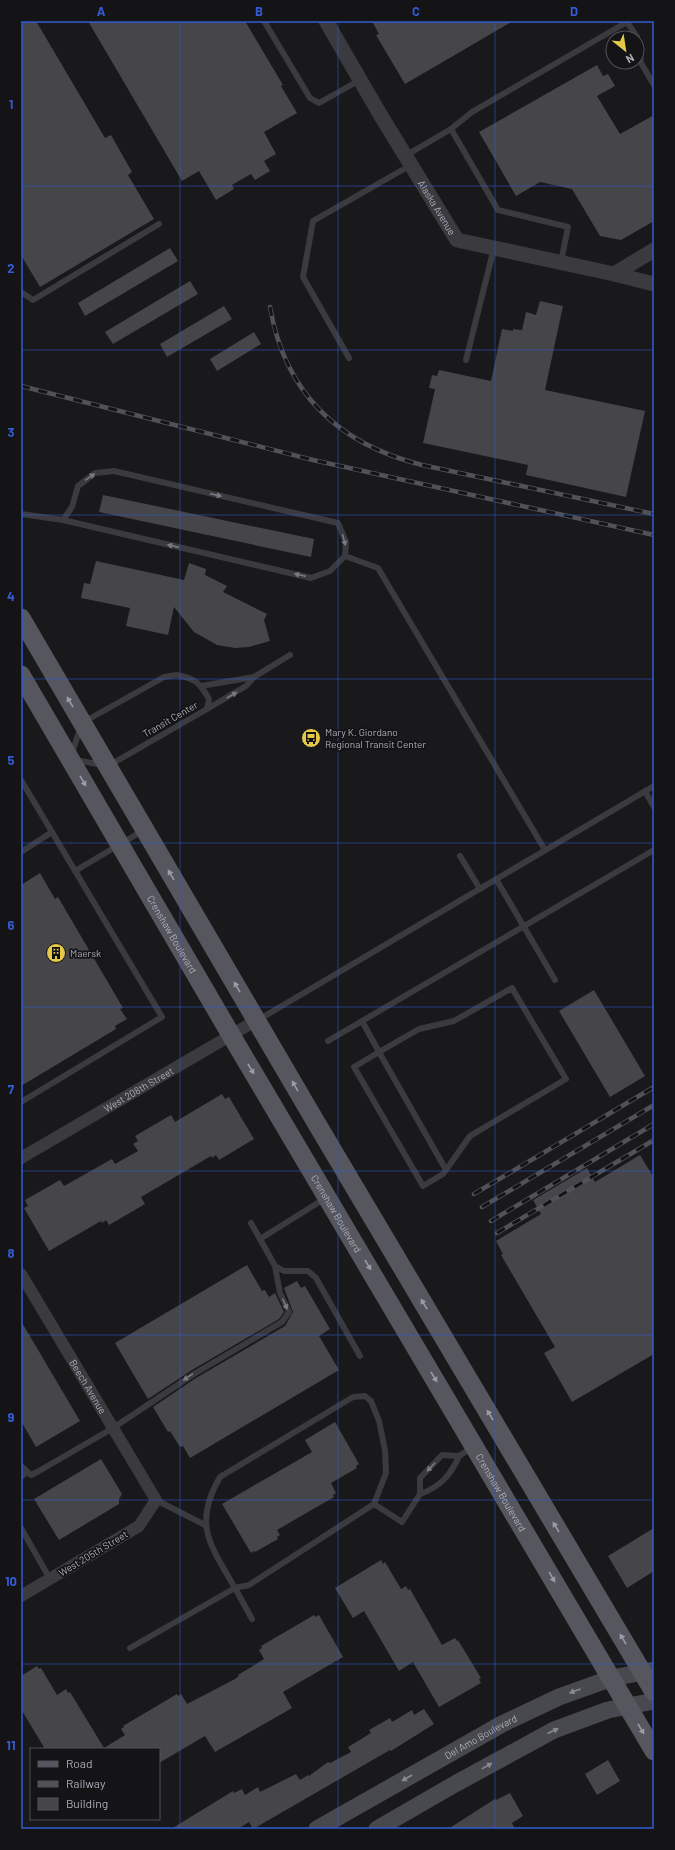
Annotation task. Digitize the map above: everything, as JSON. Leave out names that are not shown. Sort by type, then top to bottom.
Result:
[{"type":"main road","points":[[21,618],[257,1020],[648,1671],[654,1692]]},
{"type":"main road","name":"Crenshaw Boulevard","points":[[21,675],[231,1035],[654,1751]]},
{"type":"main road","name":"Del Amo Boulevard","points":[[317,1829],[502,1724],[559,1697],[612,1678],[648,1671]]},
{"type":"main road","points":[[377,1829],[554,1730],[608,1710],[654,1701]]},
{"type":"street","name":"Alaska Avenue","points":[[326,21],[457,240],[654,284]]},
{"type":"street","points":[[614,274],[654,250]]},
{"type":"street","name":"West 208th Street","points":[[21,1158],[257,1020]]},
{"type":"street","name":"Beech Avenue","points":[[22,1276],[156,1500]]},
{"type":"street","name":"West 205th Street","points":[[21,1596],[139,1526],[156,1500]]},
{"type":"lane","points":[[264,21],[310,98],[319,103],[360,80]]},
{"type":"lane","points":[[349,358],[303,278],[313,221],[408,160],[472,112],[627,21],[637,37],[641,63],[654,85]]},
{"type":"lane","points":[[451,129],[498,210],[568,226],[561,263]]},
{"type":"lane","points":[[21,292],[33,300],[159,224]]},
{"type":"lane","points":[[466,360],[494,248]]},
{"type":"lane","points":[[21,514],[63,520],[311,578],[330,571],[345,556],[346,542],[338,523],[114,471],[95,474],[78,486],[72,507],[63,520]]},
{"type":"lane","points":[[345,556],[378,568],[545,850]]},
{"type":"lane","points":[[207,709],[246,686],[254,677],[290,655]]},
{"type":"lane","name":"Transit Center","points":[[82,722],[164,677],[176,675],[190,677],[201,686],[210,700],[207,709],[108,766]]},
{"type":"lane","points":[[201,686],[254,677]]},
{"type":"lane","points":[[82,722],[70,759],[108,766]]},
{"type":"lane","points":[[21,780],[162,1017],[21,1102]]},
{"type":"lane","points":[[257,1020],[654,786]]},
{"type":"lane","points":[[645,791],[654,807]]},
{"type":"lane","points":[[75,871],[145,830]]},
{"type":"lane","points":[[21,852],[52,832]]},
{"type":"lane","points":[[328,1041],[654,850]]},
{"type":"lane","points":[[460,856],[480,889]]},
{"type":"lane","points":[[496,879],[555,980]]},
{"type":"lane","points":[[512,988],[566,1079],[470,1136],[446,1170],[423,1186],[354,1067],[379,1052],[419,1029],[454,1020],[512,988]]},
{"type":"lane","points":[[362,1021],[446,1170]]},
{"type":"lane","points":[[260,1239],[327,1197]]},
{"type":"lane","points":[[21,1466],[31,1475],[39,1471],[113,1428],[194,1374],[282,1322],[289,1312],[280,1292],[275,1266],[251,1223]]},
{"type":"lane","points":[[275,1266],[284,1271],[308,1271],[316,1278],[360,1356]]},
{"type":"lane","points":[[130,1648],[235,1588],[249,1585],[374,1504],[386,1473],[385,1450],[379,1421],[371,1401],[365,1396],[353,1397],[220,1477],[212,1491],[207,1505],[205,1525],[210,1544],[235,1588],[252,1619]]},
{"type":"lane","points":[[420,1494],[434,1489],[453,1470],[459,1456],[475,1446]]},
{"type":"lane","points":[[374,1504],[402,1522],[420,1494],[420,1478],[442,1455],[459,1456]]},
{"type":"lane","points":[[21,1477],[27,1472]]},
{"type":"lane","points":[[156,1500],[205,1525]]},
{"type":"lane","points":[[21,1528],[50,1579]]},
{"type":"building","points":[[21,21],[36,21],[105,138],[111,135],[132,172],[128,175],[154,219],[40,287],[21,255]]},
{"type":"building","points":[[88,21],[245,21],[283,85],[281,86],[297,113],[264,132],[276,154],[264,161],[270,171],[255,180],[251,174],[232,185],[234,189],[216,200],[199,171],[182,181]]},
{"type":"building","points":[[372,21],[513,21],[405,84],[376,35],[379,34]]},
{"type":"building","points":[[597,65],[603,76],[608,74],[615,86],[597,96],[620,134],[654,115],[654,221],[621,240],[600,236],[572,189],[540,182],[516,196],[479,132]]},
{"type":"building","points":[[170,248],[178,261],[85,316],[78,303]]},
{"type":"building","points":[[190,281],[198,294],[113,344],[105,332]]},
{"type":"building","points":[[540,301],[563,306],[545,390],[645,411],[626,497],[526,475],[528,465],[423,443],[435,389],[429,388],[432,375],[437,376],[439,370],[491,381],[502,329],[513,331],[513,329],[522,330],[526,312],[536,315]]},
{"type":"building","points":[[224,306],[232,319],[167,357],[160,344]]},
{"type":"building","points":[[254,332],[261,344],[217,371],[210,359]]},
{"type":"building","points":[[103,495],[314,539],[311,557],[99,512]]},
{"type":"building","points":[[96,561],[184,580],[189,563],[206,569],[205,575],[227,586],[223,592],[267,614],[264,620],[270,641],[249,647],[235,648],[217,645],[194,632],[174,607],[168,635],[126,626],[130,608],[81,598],[84,583],[90,584]]},
{"type":"building","name":"Maersk","points":[[40,873],[55,899],[58,897],[123,1008],[120,1009],[127,1019],[115,1026],[116,1029],[21,1086],[21,885]]},
{"type":"building","points":[[594,990],[645,1076],[610,1097],[559,1011]]},
{"type":"building","points":[[222,1094],[225,1099],[229,1097],[254,1139],[219,1160],[216,1155],[212,1158],[211,1156],[141,1197],[145,1204],[109,1225],[106,1220],[102,1223],[101,1221],[49,1251],[24,1208],[28,1206],[25,1200],[60,1180],[64,1186],[112,1159],[115,1164],[138,1151],[133,1144],[138,1141],[135,1136],[171,1115],[175,1122]]},
{"type":"building","points":[[640,1155],[654,1178],[654,1354],[572,1402],[544,1353],[555,1347],[501,1255],[503,1254],[496,1241],[541,1214],[533,1200],[587,1168],[595,1182]]},
{"type":"building","points":[[247,1265],[262,1291],[265,1290],[269,1297],[275,1293],[284,1312],[279,1319],[192,1370],[148,1399],[115,1343]]},
{"type":"building","points":[[297,1281],[301,1288],[305,1286],[330,1329],[319,1336],[339,1370],[190,1458],[183,1446],[180,1447],[170,1431],[168,1432],[153,1407],[196,1378],[285,1326],[293,1312],[284,1288]]},
{"type":"building","points":[[21,1321],[80,1421],[36,1447],[21,1421]]},
{"type":"building","points":[[335,1422],[359,1464],[356,1466],[357,1468],[331,1483],[336,1493],[333,1495],[334,1497],[277,1530],[280,1535],[277,1537],[278,1539],[251,1553],[222,1504],[312,1452],[305,1440]]},
{"type":"building","points":[[101,1459],[122,1494],[119,1499],[119,1504],[59,1540],[34,1499]]},
{"type":"building","points":[[654,1528],[654,1571],[627,1588],[608,1556]]},
{"type":"building","points":[[381,1560],[383,1564],[385,1562],[401,1589],[406,1586],[408,1590],[410,1589],[442,1645],[455,1638],[457,1641],[458,1640],[481,1678],[479,1679],[481,1683],[439,1707],[413,1662],[399,1671],[364,1611],[353,1618],[335,1588]]},
{"type":"building","points":[[314,1615],[316,1617],[319,1615],[343,1657],[283,1692],[292,1708],[215,1752],[205,1736],[160,1762],[160,1748],[104,1748],[125,1735],[121,1729],[124,1727],[123,1726],[177,1694],[178,1696],[181,1694],[187,1704],[235,1679],[239,1676],[238,1675],[264,1659],[259,1650],[262,1648],[261,1646]]},
{"type":"building","points":[[37,1666],[39,1669],[41,1668],[57,1695],[66,1689],[68,1693],[70,1692],[104,1748],[44,1748],[21,1709],[21,1676]]},
{"type":"building","points":[[424,1709],[434,1724],[391,1751],[390,1750],[253,1829],[249,1822],[238,1829],[171,1829],[233,1791],[234,1793],[242,1789],[245,1795],[258,1787],[260,1792],[296,1774],[300,1780],[308,1775],[309,1776],[328,1762],[330,1763],[351,1752],[348,1747],[371,1733],[369,1730],[390,1718],[392,1722],[412,1710],[414,1715]]},
{"type":"building","points":[[608,1760],[620,1781],[597,1795],[585,1774]]},
{"type":"building","points":[[510,1793],[523,1816],[512,1823],[515,1829],[448,1829],[495,1799],[496,1800]]},
{"type":"railway","points":[[270,307],[277,338],[288,365],[303,389],[320,410],[341,428],[365,444],[392,456],[422,465],[654,514]]},
{"type":"railway","points":[[21,386],[313,460],[654,535]]},
{"type":"railway","points":[[474,1194],[654,1087]]},
{"type":"railway","points":[[482,1207],[654,1105]]},
{"type":"railway","points":[[491,1221],[654,1124]]},
{"type":"railway","points":[[497,1233],[654,1140]]},
{"type":"place","name":"Mary K. Giordano Regional Transit Center","points":[[311,738]]},
{"type":"place","name":"Maersk","points":[[56,953]]}]
